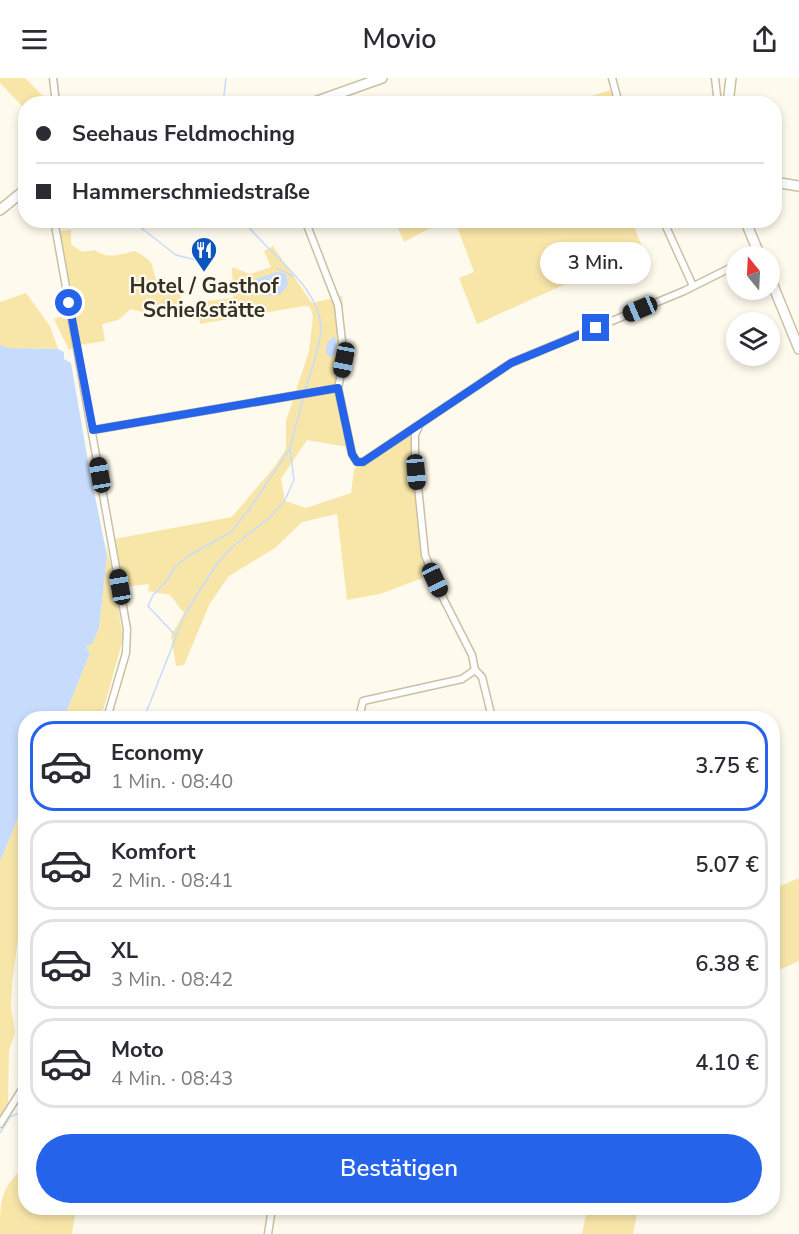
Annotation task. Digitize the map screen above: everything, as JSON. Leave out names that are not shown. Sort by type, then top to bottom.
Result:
[{"type":"main road","points":[[331,96],[382,78]]},
{"type":"main road","points":[[729,96],[731,78]]},
{"type":"main road","points":[[782,183],[799,186]]},
{"type":"main road","points":[[0,210],[18,195]]},
{"type":"main road","points":[[748,228],[754,246]]},
{"type":"main road","points":[[779,300],[799,349]]},
{"type":"street","points":[[53,78],[55,96]]},
{"type":"street","points":[[612,78],[617,96]]},
{"type":"street","points":[[715,78],[717,96]]},
{"type":"street","points":[[55,228],[93,430],[128,640],[109,711]]},
{"type":"street","points":[[308,228],[338,305],[344,360],[338,388],[352,454],[357,462],[363,462],[511,363],[726,270]]},
{"type":"street","points":[[667,228],[693,286]]},
{"type":"street","points":[[93,430],[338,388]]},
{"type":"street","points":[[421,423],[415,435],[415,457],[425,555],[476,670],[482,677],[490,711]]},
{"type":"street","points":[[361,711],[363,701],[462,679],[476,670]]},
{"type":"street","points":[[0,1124],[18,1096]]},
{"type":"street","points":[[267,1234],[271,1215]]},
{"type":"shaded area","points":[[0,78],[25,78],[43,96],[18,96],[18,102],[0,83]]},
{"type":"shaded area","points":[[610,90],[613,96],[592,96]]},
{"type":"shaded area","points":[[398,228],[430,228],[404,242]]},
{"type":"shaded area","points":[[458,228],[634,228],[643,249],[477,324],[459,278],[474,272]]},
{"type":"shaded area","points":[[71,230],[71,244],[82,252],[95,250],[109,256],[135,251],[147,258],[152,264],[157,283],[175,285],[181,290],[181,298],[175,306],[142,312],[131,309],[118,320],[102,324],[105,341],[79,345],[69,350],[54,319],[71,313],[56,232]]},
{"type":"shaded area","points":[[273,246],[312,303],[342,296],[344,326],[344,359],[338,387],[348,447],[307,440],[281,479],[285,501],[306,508],[351,493],[354,470],[359,463],[409,434],[412,437],[422,559],[428,576],[380,594],[347,600],[337,514],[302,522],[275,548],[229,576],[210,603],[184,665],[176,666],[171,636],[184,613],[170,595],[148,591],[149,584],[123,587],[114,539],[232,517],[275,466],[286,449],[286,421],[309,351],[313,317],[310,307],[304,306],[200,324],[197,302],[233,298],[232,267],[250,274],[271,267],[264,251]]},
{"type":"shaded area","points":[[26,293],[50,326],[58,349],[7,348],[0,345],[0,302]]},
{"type":"shaded area","points":[[106,545],[114,579],[123,639],[103,711],[67,711],[90,653],[86,646],[99,628],[107,556]]},
{"type":"shaded area","points":[[18,817],[18,939],[11,1008],[15,1032],[9,1051],[8,1103],[0,1118],[0,862]]},
{"type":"shaded area","points":[[799,878],[799,961],[780,970],[780,886]]},
{"type":"shaded area","points":[[17,1174],[18,1215],[75,1215],[72,1234],[0,1234],[3,1196]]},
{"type":"shaded area","points":[[586,1215],[637,1215],[633,1234],[582,1234]]},
{"type":"water","points":[[278,272],[286,274],[288,285],[280,295],[263,296],[256,279]]},
{"type":"water","points":[[336,337],[337,352],[334,356],[329,357],[326,352],[327,344]]},
{"type":"water","points":[[0,345],[8,348],[58,349],[64,352],[64,359],[71,363],[107,556],[99,628],[92,644],[86,646],[90,653],[67,711],[18,711],[18,817],[0,862]]},
{"type":"waterway","points":[[57,78],[59,96]]},
{"type":"waterway","points":[[224,96],[226,78]]},
{"type":"waterway","points":[[141,228],[176,255],[208,263]]},
{"type":"waterway","points":[[250,228],[302,283],[318,312],[321,327],[319,342],[305,391]]},
{"type":"waterway","points":[[276,268],[293,276]]},
{"type":"waterway","points":[[147,711],[185,614],[216,565],[232,547],[269,518],[284,502],[294,480],[290,448],[304,395]]},
{"type":"waterway","points":[[176,636],[148,606],[153,595],[165,583],[175,567],[188,556],[231,532],[289,450]]},
{"type":"waterway","points":[[0,1133],[10,1117],[18,1114]]},
{"type":"place","name":"Hotel / Gasthof Schießstätte","points":[[204,273]]},
{"type":"route","points":[[69,303],[93,430],[338,388],[352,454],[357,462],[363,462],[511,363],[596,328]]}]
